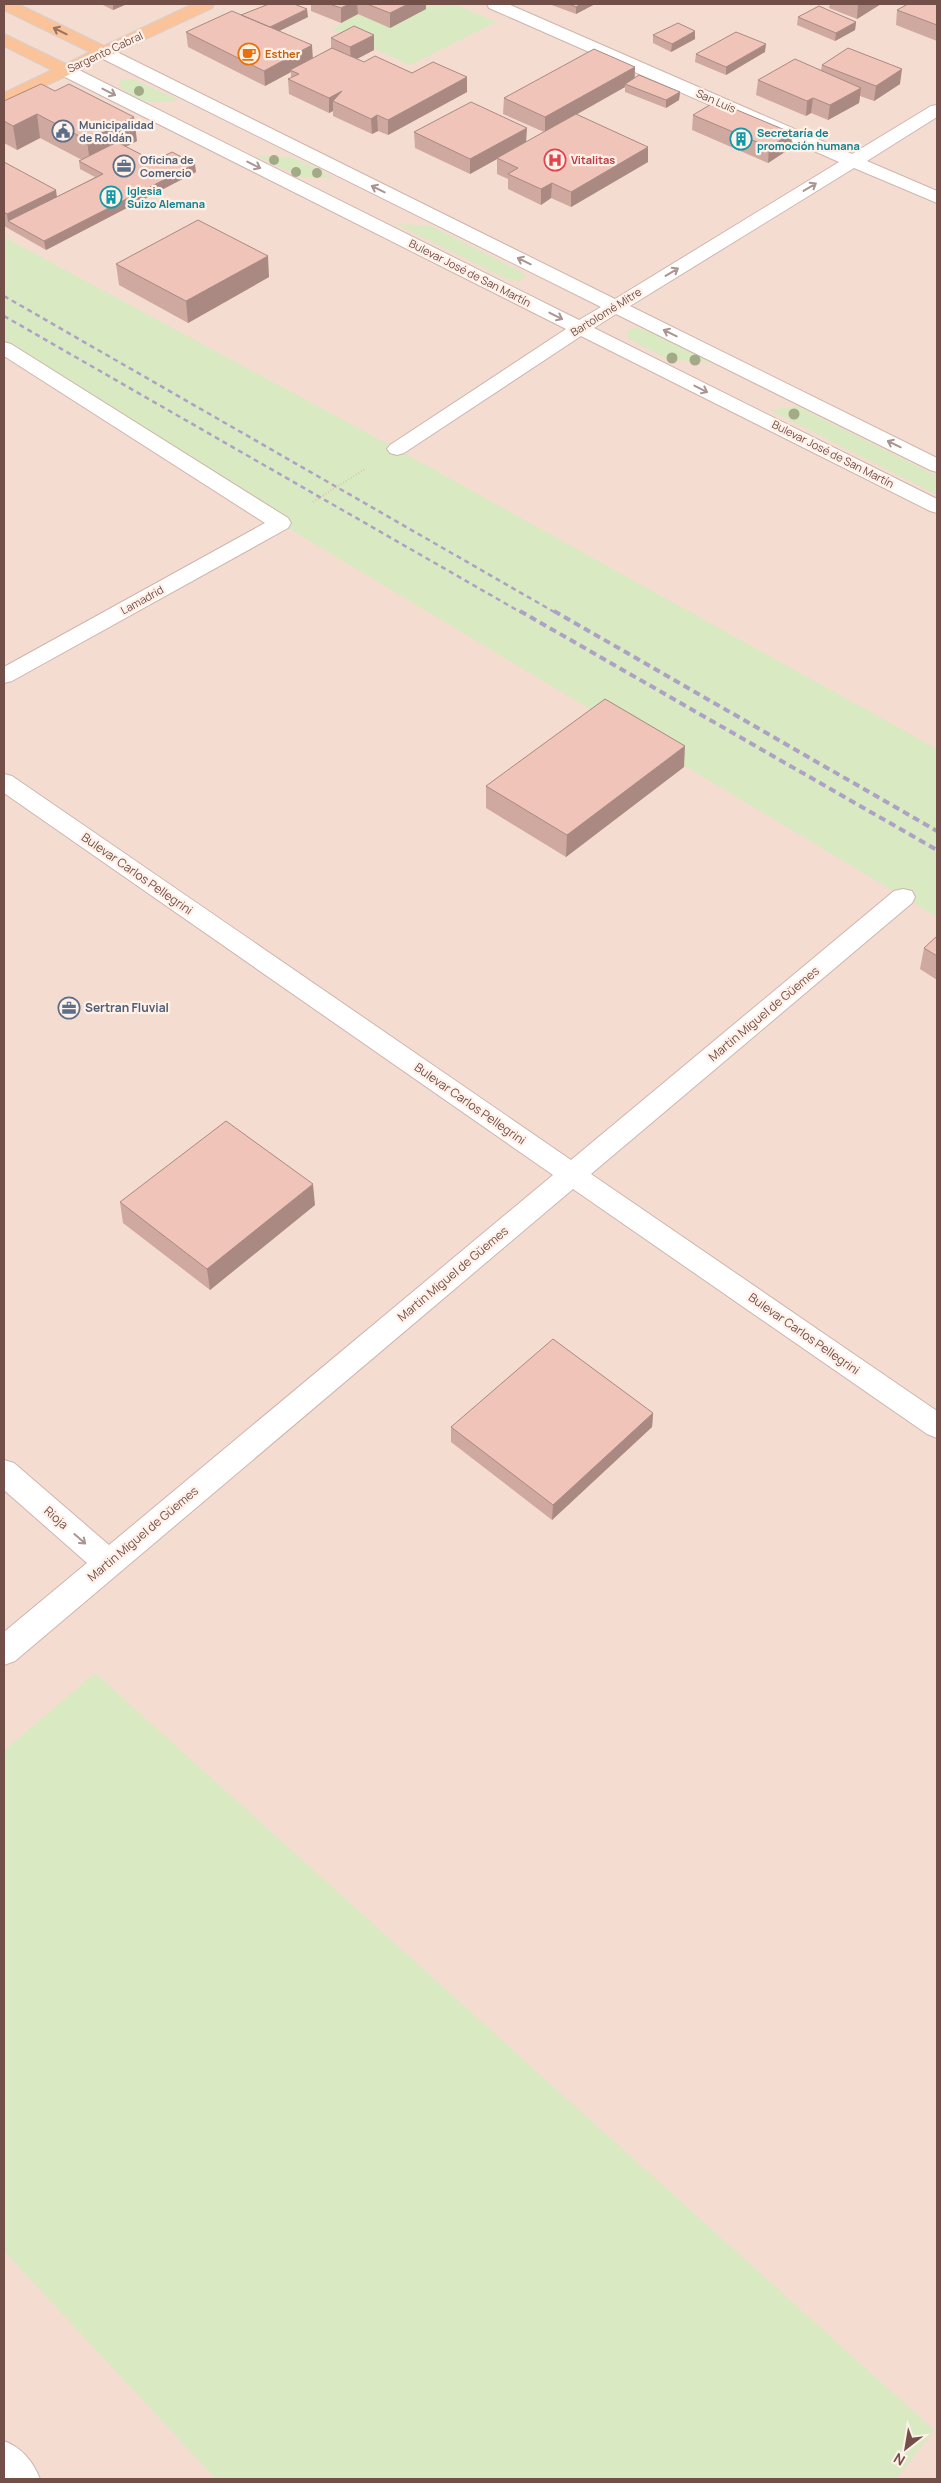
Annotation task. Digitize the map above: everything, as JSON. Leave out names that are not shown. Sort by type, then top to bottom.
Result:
[{"type":"main road","points":[[5,4],[103,52]]},
{"type":"main road","name":"Sargento Cabral","points":[[4,100],[206,4]]},
{"type":"main road","name":"Bulevar José de San Martín","points":[[4,39],[66,70]]},
{"type":"street","name":"San Luis","points":[[495,4],[937,198]]},
{"type":"street","points":[[103,52],[937,466]]},
{"type":"street","name":"Bulevar José de San Martín","points":[[66,70],[937,507]]},
{"type":"street","name":"Bartolomé Mitre","points":[[397,449],[615,306],[937,110]]},
{"type":"street","points":[[4,348],[280,523]]},
{"type":"street","name":"Lamadrid","points":[[4,676],[280,523]]},
{"type":"street","name":"Bulevar Carlos Pellegrini","points":[[4,782],[937,1426]]},
{"type":"street","name":"Martin Miguel de Güemes","points":[[4,1651],[903,897]]},
{"type":"street","name":"Rioja","points":[[4,1472],[108,1563]]},
{"type":"street","points":[[4,2460],[21,2479]]},
{"type":"path","points":[[280,523],[397,449]]},
{"type":"shaded area","points":[[4,4],[937,4],[937,2479],[4,2479]]},
{"type":"green space","points":[[415,4],[455,4],[496,22],[410,65],[332,29],[358,14]]},
{"type":"green space","points":[[132,79],[179,100],[154,102],[133,96],[119,85],[121,80]]},
{"type":"green space","points":[[256,156],[292,157],[334,178],[301,177]]},
{"type":"green space","points":[[396,224],[431,226],[520,271],[527,277],[519,281],[507,279]]},
{"type":"green space","points":[[4,237],[397,449],[937,749],[937,917],[280,523],[4,348]]},
{"type":"green space","points":[[635,327],[650,332],[712,363],[668,359],[629,339],[626,332]]},
{"type":"green space","points":[[797,406],[937,476],[937,495],[770,410]]},
{"type":"green space","points":[[95,1673],[934,2430],[896,2479],[216,2479],[4,2251],[4,1751]]},
{"type":"building","points":[[269,4],[294,4],[307,9],[270,27],[241,15]]},
{"type":"building","points":[[329,4],[349,4],[341,8]]},
{"type":"building","points":[[367,4],[408,4],[390,13]]},
{"type":"building","points":[[569,4],[581,4],[576,7]]},
{"type":"building","points":[[908,4],[937,4],[937,25],[897,10]]},
{"type":"building","points":[[819,6],[856,22],[836,33],[798,17]]},
{"type":"building","points":[[232,11],[312,45],[264,71],[186,32]]},
{"type":"building","points":[[678,23],[695,31],[672,44],[653,35]]},
{"type":"building","points":[[354,26],[374,35],[350,47],[331,38]]},
{"type":"building","points":[[736,32],[766,44],[726,67],[696,54]]},
{"type":"building","points":[[332,48],[364,62],[375,56],[412,73],[433,62],[467,77],[388,120],[377,115],[371,119],[333,101],[342,91],[329,98],[288,79],[299,74],[290,70]]},
{"type":"building","points":[[848,48],[902,69],[876,86],[822,65]]},
{"type":"building","points":[[594,49],[635,67],[545,117],[504,98]]},
{"type":"building","points":[[795,59],[861,88],[830,105],[813,98],[807,101],[758,80]]},
{"type":"building","points":[[639,75],[680,92],[666,100],[625,84]]},
{"type":"building","points":[[41,84],[55,91],[69,84],[134,117],[87,140],[37,114],[13,126],[4,121],[4,101]]},
{"type":"building","points":[[471,102],[527,128],[470,159],[414,132]]},
{"type":"building","points":[[718,102],[792,133],[769,147],[693,115]]},
{"type":"building","points":[[576,114],[648,147],[571,192],[552,183],[541,189],[508,174],[518,168],[497,158]]},
{"type":"building","points":[[117,142],[154,161],[172,152],[195,164],[44,241],[8,221],[103,174],[79,161]]},
{"type":"building","points":[[4,162],[56,190],[7,214],[4,212]]},
{"type":"building","points":[[198,220],[268,256],[186,301],[116,264]]},
{"type":"building","points":[[605,699],[685,746],[567,835],[486,786]]},
{"type":"building","points":[[937,936],[937,956],[924,948]]},
{"type":"building","points":[[226,1121],[313,1184],[207,1269],[120,1202]]},
{"type":"building","points":[[553,1339],[653,1413],[553,1505],[451,1427]]},
{"type":"railway","points":[[4,296],[556,613]]},
{"type":"railway","points":[[4,316],[522,613]]},
{"type":"railway","points":[[520,611],[937,850]]},
{"type":"railway","points":[[554,611],[937,831]]},
{"type":"place","name":"Esther","points":[[249,54]]},
{"type":"place","name":"Municipalidad de Roldán","points":[[63,131]]},
{"type":"place","name":"Secretaría de promoción humana","points":[[741,139]]},
{"type":"place","name":"Vitalitas","points":[[555,160]]},
{"type":"place","name":"Oficina de Comercio","points":[[124,166]]},
{"type":"place","name":"Iglesia Suizo Alemana","points":[[111,197]]},
{"type":"place","name":"Sertran Fluvial","points":[[69,1008]]}]
